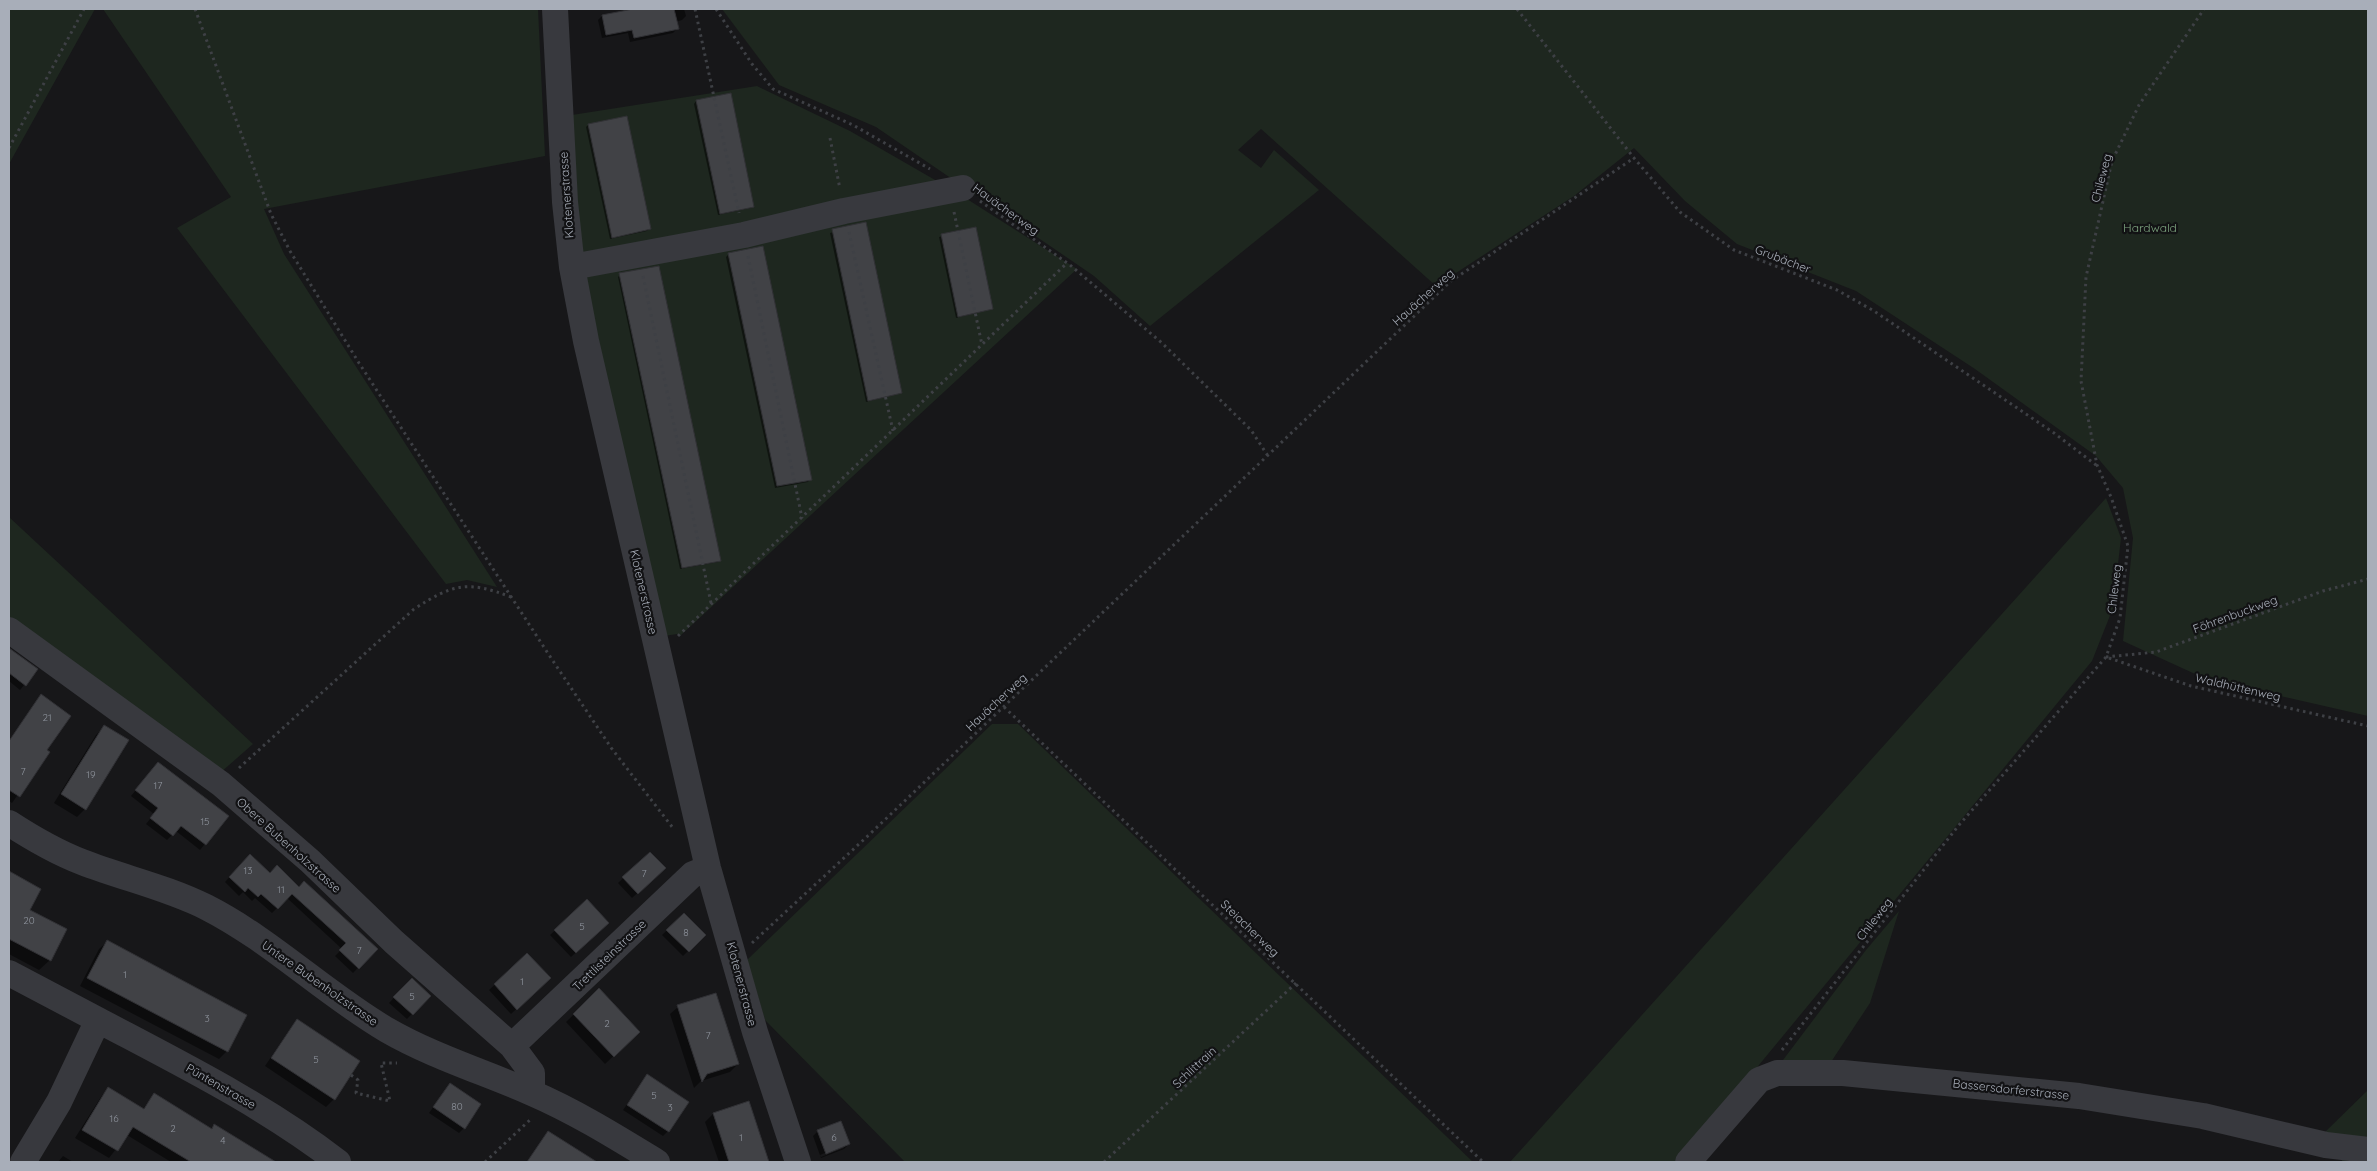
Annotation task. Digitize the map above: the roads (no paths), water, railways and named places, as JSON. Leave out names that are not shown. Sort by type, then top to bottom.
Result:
[{"type":"street","name":"Klotenerstrasse","points":[[555,9],[565,202],[572,267],[586,341],[708,868],[728,932],[732,953],[755,1032],[798,1162]]},
{"type":"street","points":[[572,267],[744,235],[844,211],[957,190]]},
{"type":"street","name":"Obere Bubenholzstrasse","points":[[9,630],[222,784],[310,861],[394,942],[512,1046],[532,1073],[540,1097]]},
{"type":"street","name":"Untere Bubenholzstrasse","points":[[9,823],[39,842],[82,862],[164,889],[206,907],[253,935],[350,1008],[389,1031],[591,1121],[657,1162]]},
{"type":"street","name":"Trettlisteinstrasse","points":[[512,1046],[694,874],[708,868]]},
{"type":"street","name":"Püntenstrasse","points":[[9,973],[218,1083],[298,1131],[338,1162]]},
{"type":"street","points":[[23,1162],[59,1102],[98,1020]]},
{"type":"street","name":"Bassersdorferstrasse","points":[[1688,1162],[1759,1080],[1777,1073],[1843,1073],[2078,1096],[2202,1116],[2326,1145],[2368,1150]]},
{"type":"park label","name":"Hardwald","points":[[2150,227]]}]
